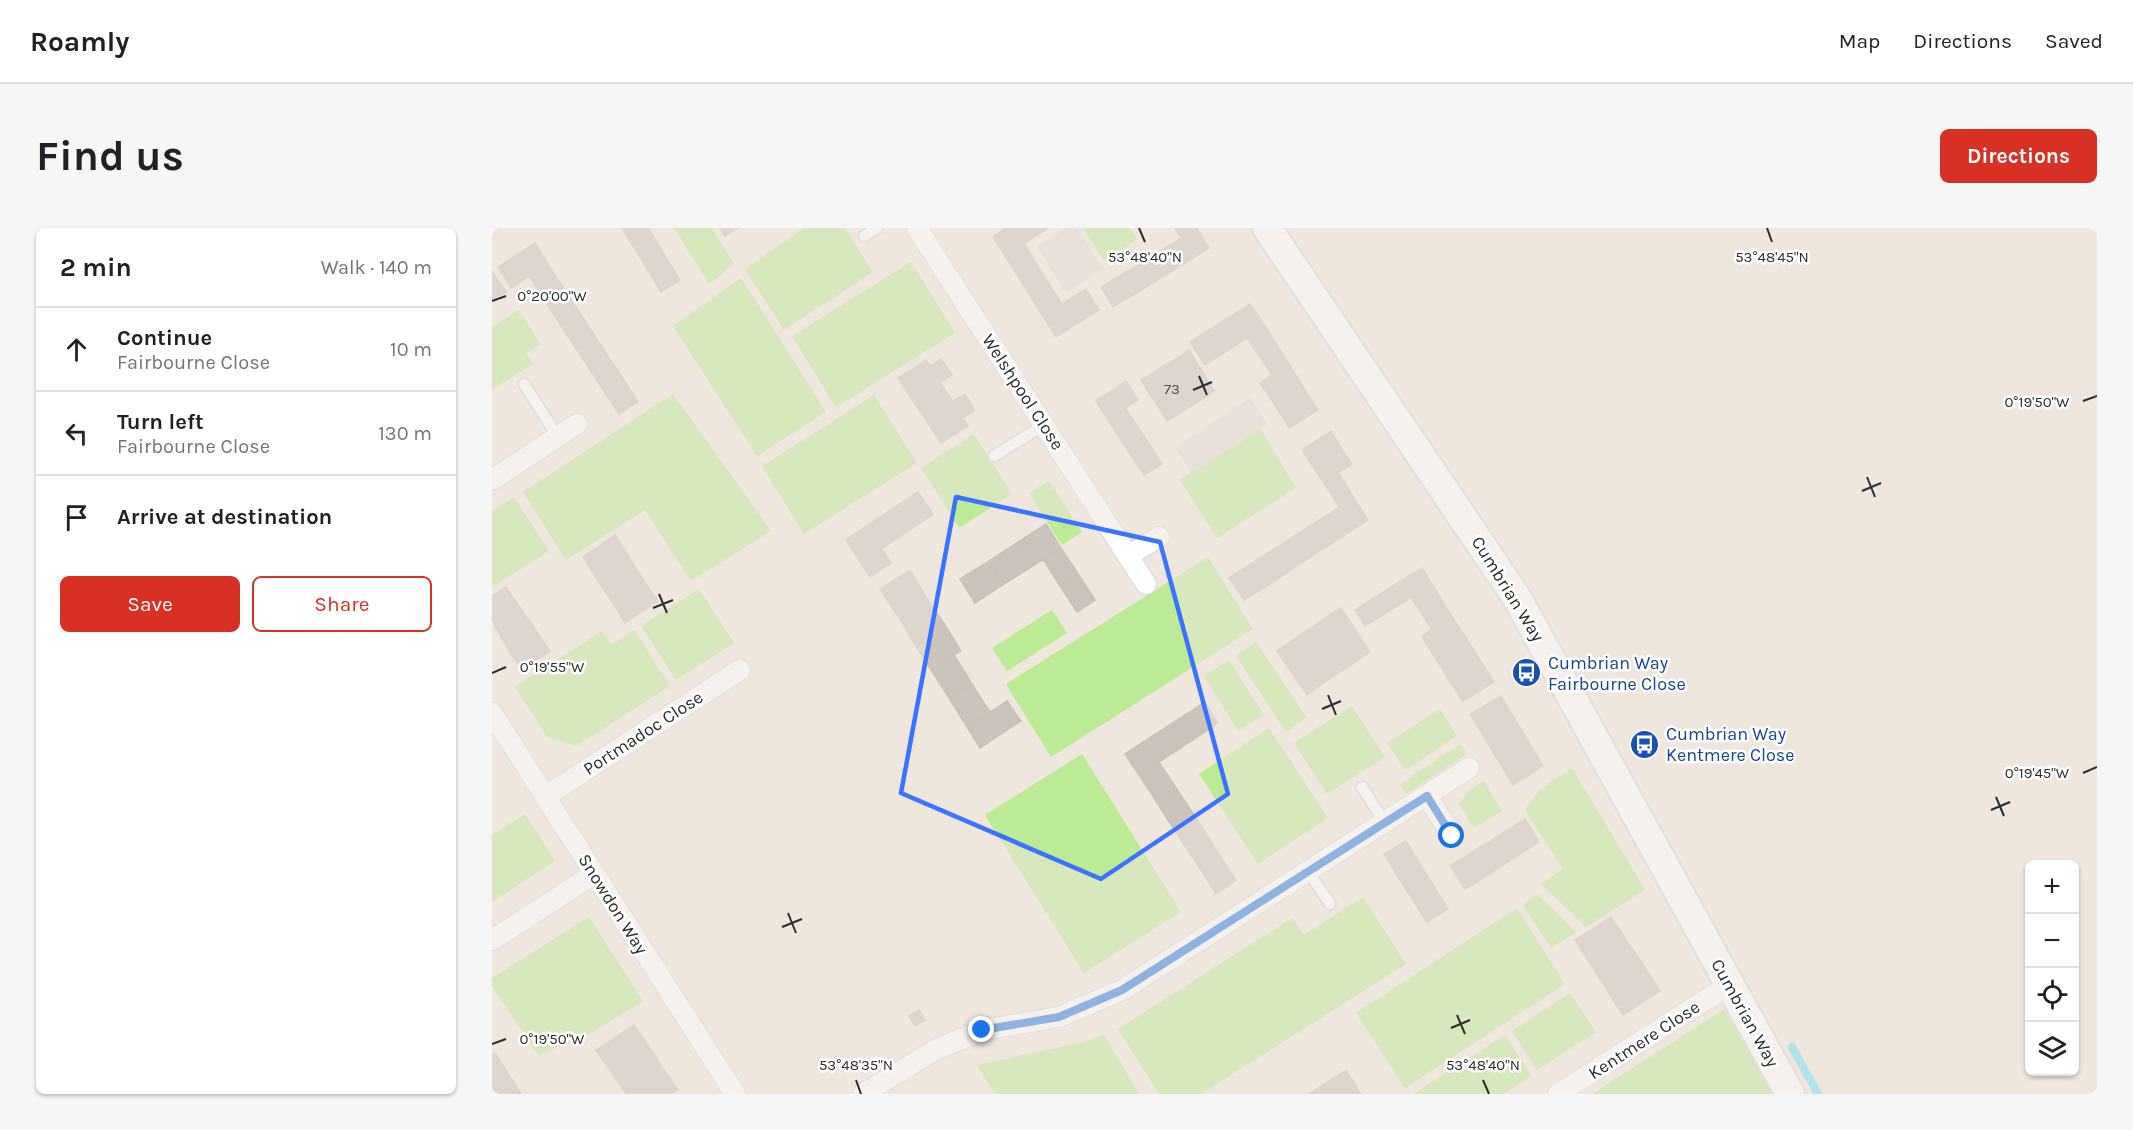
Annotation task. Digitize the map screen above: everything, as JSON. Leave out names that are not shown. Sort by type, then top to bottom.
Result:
[{"type":"street","name":"Welshpool Close","points":[[917,228],[1146,584]]},
{"type":"street","name":"Cumbrian Way","points":[[1267,228],[1517,598],[1729,986],[1791,1094]]},
{"type":"street","points":[[492,480],[577,424]]},
{"type":"street","points":[[1128,556],[1159,537]]},
{"type":"street","name":"Portmadoc Close","points":[[546,796],[740,670]]},
{"type":"street","name":"Snowdon Way","points":[[492,713],[735,1094]]},
{"type":"street","points":[[863,1094],[935,1050],[982,1030],[1059,1017],[1122,990],[1470,768]]},
{"type":"street","points":[[1427,796],[1452,836]]},
{"type":"street","points":[[492,940],[594,874]]},
{"type":"street","name":"Kentmere Close","points":[[1558,1094],[1729,986]]},
{"type":"lane","points":[[864,237],[877,228]]},
{"type":"lane","points":[[524,384],[558,437]]},
{"type":"lane","points":[[994,456],[1044,425]]},
{"type":"lane","points":[[1362,787],[1385,823]]},
{"type":"lane","points":[[1309,872],[1330,904]]},
{"type":"highlighted area","points":[[956,497],[1160,542],[1228,794],[1101,879],[901,793]]},
{"type":"green space","points":[[674,228],[712,228],[734,264],[709,284]]},
{"type":"green space","points":[[804,228],[845,228],[873,272],[784,330],[745,269]]},
{"type":"green space","points":[[1130,228],[1138,239],[1104,261],[1084,229]]},
{"type":"green space","points":[[911,262],[955,333],[836,407],[792,336]]},
{"type":"green space","points":[[741,278],[826,412],[757,456],[673,326]]},
{"type":"green space","points":[[519,310],[540,344],[526,353],[533,364],[492,390],[492,327]]},
{"type":"green space","points":[[673,394],[771,531],[691,581],[645,510],[566,560],[523,492]]},
{"type":"green space","points":[[874,395],[917,463],[804,534],[762,466]]},
{"type":"green space","points":[[1261,429],[1296,488],[1217,538],[1180,480]]},
{"type":"green space","points":[[974,434],[1012,494],[959,528],[921,468]]},
{"type":"green space","points":[[1049,481],[1082,532],[1062,545],[1029,493]]},
{"type":"green space","points":[[514,497],[549,551],[492,587],[492,511]]},
{"type":"green space","points":[[1208,557],[1253,629],[1051,757],[1006,684]]},
{"type":"green space","points":[[699,589],[734,643],[676,680],[641,626]]},
{"type":"green space","points":[[1052,610],[1067,633],[1007,671],[992,648]]},
{"type":"green space","points":[[634,630],[670,686],[576,746],[547,737],[515,687],[602,631],[611,645]]},
{"type":"green space","points":[[1256,642],[1307,718],[1286,732],[1236,656]]},
{"type":"green space","points":[[1229,660],[1264,715],[1238,731],[1204,676]]},
{"type":"green space","points":[[1352,706],[1385,757],[1327,794],[1294,743]]},
{"type":"green space","points":[[1440,709],[1457,736],[1405,770],[1387,743]]},
{"type":"green space","points":[[1269,728],[1328,818],[1258,864],[1199,774]]},
{"type":"green space","points":[[1460,744],[1467,754],[1406,794],[1400,784]]},
{"type":"green space","points":[[1082,754],[1181,912],[1084,973],[985,815]]},
{"type":"green space","points":[[1572,768],[1645,890],[1586,927],[1541,884],[1563,869],[1525,810],[1539,790]]},
{"type":"green space","points":[[1484,781],[1502,811],[1474,828],[1459,804],[1468,791]]},
{"type":"green space","points":[[525,814],[555,861],[492,902],[492,835]]},
{"type":"green space","points":[[1537,894],[1576,932],[1551,948],[1523,905]]},
{"type":"green space","points":[[1363,897],[1406,964],[1201,1094],[1159,1094],[1118,1029],[1292,918],[1304,935]]},
{"type":"green space","points":[[1517,908],[1565,984],[1405,1088],[1356,1013]]},
{"type":"green space","points":[[589,917],[643,1001],[588,1035],[538,1055],[492,986],[492,978]]},
{"type":"green space","points":[[1570,993],[1596,1032],[1537,1070],[1512,1031]]},
{"type":"green space","points":[[1729,1006],[1775,1094],[1592,1094]]},
{"type":"green space","points":[[1104,1034],[1139,1094],[995,1094],[977,1065],[1088,1041]]},
{"type":"green space","points":[[1505,1035],[1532,1076],[1503,1094],[1413,1094]]},
{"type":"shaded area","points":[[1066,228],[1077,228],[1103,269],[1066,293],[1037,246]]},
{"type":"shaded area","points":[[1250,398],[1267,424],[1192,473],[1175,447]]},
{"type":"building","points":[[622,228],[641,228],[627,236]]},
{"type":"building","points":[[641,228],[648,228],[663,252],[644,264],[627,236]]},
{"type":"building","points":[[720,228],[738,228],[725,236]]},
{"type":"building","points":[[1006,228],[1031,228],[1036,236],[1005,256],[993,237]]},
{"type":"building","points":[[1031,228],[1048,228],[1036,236]]},
{"type":"building","points":[[1175,228],[1197,228],[1181,238]]},
{"type":"building","points":[[1197,228],[1209,248],[1177,268],[1165,248]]},
{"type":"building","points":[[535,243],[548,264],[511,288],[498,267]]},
{"type":"building","points":[[1024,244],[1041,271],[1022,283],[1005,256]]},
{"type":"building","points":[[1165,248],[1177,268],[1145,288],[1133,268]]},
{"type":"building","points":[[663,252],[680,280],[661,292],[644,264]]},
{"type":"building","points":[[548,264],[566,292],[547,304],[529,276]]},
{"type":"building","points":[[1133,268],[1145,288],[1113,307],[1101,287]]},
{"type":"building","points":[[492,271],[506,292],[492,300]]},
{"type":"building","points":[[1041,271],[1058,298],[1039,310],[1022,283]]},
{"type":"building","points":[[1086,289],[1099,310],[1075,325],[1062,304]]},
{"type":"building","points":[[566,292],[584,319],[565,332],[547,304]]},
{"type":"building","points":[[1058,298],[1075,325],[1056,337],[1039,310]]},
{"type":"building","points":[[1250,304],[1265,326],[1235,346],[1220,323]]},
{"type":"building","points":[[584,319],[602,347],[583,359],[565,332]]},
{"type":"building","points":[[1220,323],[1235,346],[1205,365],[1190,342]]},
{"type":"building","points":[[1265,326],[1289,364],[1272,375],[1247,338]]},
{"type":"building","points":[[602,347],[620,374],[601,387],[583,359]]},
{"type":"building","points":[[1189,350],[1214,391],[1203,399],[1177,358]]},
{"type":"building","points":[[1177,358],[1203,399],[1191,406],[1165,365]]},
{"type":"building","points":[[941,359],[952,375],[940,382],[947,393],[919,410],[898,378],[926,360],[930,366]]},
{"type":"building","points":[[1289,364],[1299,380],[1270,398],[1260,383]]},
{"type":"building","points":[[1165,365],[1191,406],[1179,414],[1153,373]]},
{"type":"building","points":[[1153,373],[1179,414],[1167,421],[1141,380]]},
{"type":"building","points":[[620,374],[638,402],[619,414],[601,387]]},
{"type":"building","points":[[1299,380],[1308,395],[1280,413],[1270,398]]},
{"type":"building","points":[[1126,381],[1138,400],[1108,420],[1096,401]]},
{"type":"building","points":[[947,393],[953,401],[965,394],[975,410],[963,418],[968,426],[941,443],[919,410]]},
{"type":"building","points":[[1308,395],[1318,410],[1289,428],[1280,413]]},
{"type":"building","points":[[1125,408],[1144,436],[1126,448],[1108,420]]},
{"type":"building","points":[[1331,431],[1341,448],[1312,466],[1302,450]]},
{"type":"building","points":[[1144,436],[1162,464],[1144,475],[1126,448]]},
{"type":"building","points":[[1341,448],[1352,464],[1323,482],[1312,466]]},
{"type":"building","points":[[1338,472],[1354,498],[1339,507],[1323,482]]},
{"type":"building","points":[[918,492],[933,514],[907,532],[892,509]]},
{"type":"building","points":[[1354,498],[1368,520],[1337,540],[1322,518]]},
{"type":"building","points":[[892,509],[907,532],[881,549],[866,526]]},
{"type":"building","points":[[1322,518],[1337,540],[1306,560],[1291,538]]},
{"type":"building","points":[[1046,524],[1061,548],[1033,566],[1018,542]]},
{"type":"building","points":[[866,526],[891,563],[870,577],[846,540]]},
{"type":"building","points":[[615,535],[626,552],[593,573],[583,557]]},
{"type":"building","points":[[1291,538],[1306,560],[1275,581],[1260,558]]},
{"type":"building","points":[[1018,542],[1033,566],[1004,584],[989,561]]},
{"type":"building","points":[[1061,548],[1078,574],[1060,586],[1043,559]]},
{"type":"building","points":[[626,552],[636,568],[604,590],[593,573]]},
{"type":"building","points":[[1260,558],[1275,581],[1244,600],[1229,578]]},
{"type":"building","points":[[989,561],[1004,584],[975,603],[960,579]]},
{"type":"building","points":[[636,568],[647,585],[615,606],[604,590]]},
{"type":"building","points":[[1422,568],[1432,584],[1396,607],[1386,590]]},
{"type":"building","points":[[910,570],[920,587],[890,605],[880,589]]},
{"type":"building","points":[[1078,574],[1095,600],[1077,612],[1060,586]]},
{"type":"building","points":[[1432,584],[1452,617],[1432,630],[1411,597]]},
{"type":"building","points":[[647,585],[658,601],[625,623],[615,606]]},
{"type":"building","points":[[506,587],[517,603],[492,620],[492,596]]},
{"type":"building","points":[[920,587],[930,603],[901,621],[890,605]]},
{"type":"building","points":[[1386,590],[1396,607],[1365,626],[1355,610]]},
{"type":"building","points":[[517,603],[528,619],[501,637],[492,620]]},
{"type":"building","points":[[930,603],[941,619],[911,638],[901,621]]},
{"type":"building","points":[[1341,608],[1370,652],[1358,660],[1328,616]]},
{"type":"building","points":[[1328,616],[1358,660],[1345,669],[1315,625]]},
{"type":"building","points":[[1452,617],[1463,633],[1432,653],[1422,636]]},
{"type":"building","points":[[528,619],[539,635],[511,654],[501,637]]},
{"type":"building","points":[[941,619],[951,635],[921,654],[911,638]]},
{"type":"building","points":[[1315,625],[1345,669],[1332,677],[1302,634]]},
{"type":"building","points":[[1463,633],[1473,649],[1442,669],[1432,653]]},
{"type":"building","points":[[1302,634],[1332,677],[1319,686],[1290,642]]},
{"type":"building","points":[[539,635],[550,651],[522,670],[511,654]]},
{"type":"building","points":[[951,635],[961,651],[931,670],[921,654]]},
{"type":"building","points":[[1290,642],[1319,686],[1307,695],[1277,651]]},
{"type":"building","points":[[1473,649],[1483,665],[1452,685],[1442,669]]},
{"type":"building","points":[[954,655],[972,684],[949,698],[931,670]]},
{"type":"building","points":[[1483,665],[1494,682],[1463,701],[1452,685]]},
{"type":"building","points":[[972,684],[990,712],[967,727],[949,698]]},
{"type":"building","points":[[1501,696],[1511,713],[1481,732],[1470,714]]},
{"type":"building","points":[[1007,701],[1021,721],[980,748],[967,727]]},
{"type":"building","points":[[1205,702],[1218,723],[1179,749],[1165,728]]},
{"type":"building","points":[[1511,713],[1522,731],[1491,749],[1481,732]]},
{"type":"building","points":[[1165,728],[1179,749],[1139,775],[1125,754]]},
{"type":"building","points":[[1522,731],[1533,749],[1502,767],[1491,749]]},
{"type":"building","points":[[1533,749],[1543,766],[1513,785],[1502,767]]},
{"type":"building","points":[[1159,762],[1178,791],[1158,804],[1139,775]]},
{"type":"building","points":[[1178,791],[1198,821],[1177,834],[1158,804]]},
{"type":"building","points":[[1525,819],[1539,842],[1514,858],[1500,835]]},
{"type":"building","points":[[1198,821],[1217,851],[1197,864],[1177,834]]},
{"type":"building","points":[[1500,835],[1514,858],[1490,874],[1475,850]]},
{"type":"building","points":[[1406,841],[1427,875],[1405,888],[1384,854]]},
{"type":"building","points":[[1475,850],[1490,874],[1465,889],[1450,866]]},
{"type":"building","points":[[1217,851],[1236,880],[1216,894],[1197,864]]},
{"type":"building","points":[[1427,875],[1448,909],[1427,922],[1405,888]]},
{"type":"building","points":[[1611,917],[1619,929],[1583,953],[1575,940]]},
{"type":"building","points":[[1619,929],[1627,941],[1591,965],[1583,953]]},
{"type":"building","points":[[1627,941],[1636,954],[1599,978],[1591,965]]},
{"type":"building","points":[[1636,954],[1644,966],[1607,990],[1599,978]]},
{"type":"building","points":[[1644,966],[1652,979],[1615,1003],[1607,990]]},
{"type":"building","points":[[1652,979],[1660,991],[1623,1015],[1615,1003]]},
{"type":"building","points":[[919,1010],[925,1020],[915,1026],[909,1016]]},
{"type":"building","points":[[634,1025],[643,1038],[605,1063],[596,1050]]},
{"type":"building","points":[[643,1038],[652,1051],[614,1076],[605,1063]]},
{"type":"building","points":[[652,1051],[660,1064],[623,1089],[614,1076]]},
{"type":"building","points":[[495,1053],[515,1084],[500,1094],[492,1091],[492,1054]]},
{"type":"building","points":[[660,1064],[669,1077],[643,1094],[626,1094],[623,1089]]},
{"type":"building","points":[[1346,1070],[1361,1094],[1333,1094],[1326,1083]]},
{"type":"building","points":[[669,1077],[678,1090],[672,1094],[643,1094]]},
{"type":"building","points":[[1326,1083],[1333,1094],[1309,1094]]},
{"type":"building","points":[[515,1084],[521,1094],[500,1094]]},
{"type":"waterway","points":[[1792,1047],[1818,1094]]},
{"type":"place","name":"Cumbrian Way Fairbourne Close","points":[[1527,673]]},
{"type":"place","name":"Cumbrian Way Kentmere Close","points":[[1645,744]]},
{"type":"route","points":[[982,1030],[1059,1017],[1122,990],[1427,796],[1452,836]]}]
